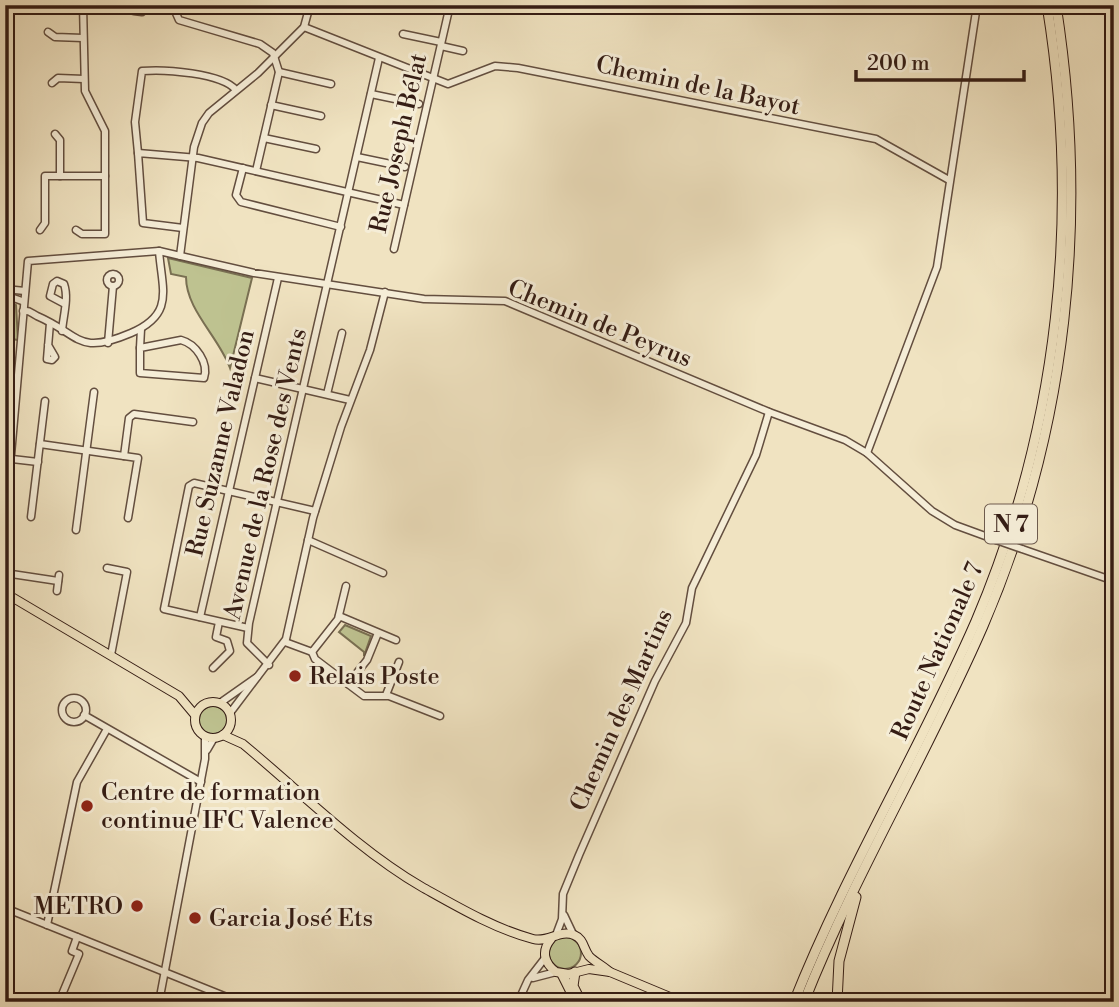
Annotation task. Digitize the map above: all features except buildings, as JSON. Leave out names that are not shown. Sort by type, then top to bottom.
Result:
[{"type":"highway","name":"Route Nationale 7","points":[[794,1002],[834,912],[975,621],[1000,561],[1029,466],[1052,354],[1063,238],[1061,114],[1047,5]]},
{"type":"highway","name":"Route Nationale 7","points":[[804,1002],[866,867],[984,625],[1020,529],[1049,421],[1065,326],[1072,236],[1069,107],[1056,5]]},
{"type":"highway","points":[[837,1002],[841,950],[866,867]]},
{"type":"highway","points":[[577,971],[573,986],[578,1002]]},
{"type":"highway","points":[[559,973],[578,1002]]},
{"type":"main road","points":[[5,593],[185,700],[204,704],[220,703],[230,713],[230,726],[243,744],[388,863],[449,901],[533,939],[573,934],[582,941],[586,951],[610,972],[682,1002]]},
{"type":"main road","points":[[185,700],[195,715],[196,727],[205,736],[243,744]]},
{"type":"main road","points":[[195,715],[204,704]]},
{"type":"main road","points":[[219,737],[230,726]]},
{"type":"main road","points":[[514,932],[545,956],[559,973],[610,972]]},
{"type":"main road","points":[[545,956],[553,937]]},
{"type":"main road","points":[[577,971],[586,951]]},
{"type":"street","points":[[5,7],[29,5]]},
{"type":"street","points":[[76,230],[82,234],[106,234],[105,131],[89,103],[84,79],[83,5]]},
{"type":"street","points":[[132,5],[134,11],[142,12],[148,5]]},
{"type":"street","points":[[176,5],[174,11],[179,20],[260,44],[270,49],[274,57],[279,72],[256,171]]},
{"type":"street","points":[[180,256],[196,138],[205,117],[304,27],[310,5]]},
{"type":"street","points":[[450,5],[473,10]]},
{"type":"street","name":"Rue Joseph Bélat","points":[[394,250],[450,5]]},
{"type":"street","points":[[867,453],[937,267],[977,5]]},
{"type":"street","points":[[304,27],[433,79]]},
{"type":"street","points":[[48,32],[55,37],[83,38]]},
{"type":"street","points":[[403,34],[463,51]]},
{"type":"street","name":"Avenue de la Rose des Vents","points":[[269,665],[247,643],[248,628],[379,58]]},
{"type":"street","name":"Chemin de la Bayot","points":[[433,79],[452,85],[495,66],[532,71],[876,139],[949,180]]},
{"type":"street","points":[[183,228],[143,223],[135,122],[140,76],[144,70],[199,74],[231,84],[236,90]]},
{"type":"street","points":[[279,72],[331,84]]},
{"type":"street","points":[[52,83],[58,78],[84,79]]},
{"type":"street","points":[[371,94],[419,104]]},
{"type":"street","points":[[271,105],[321,116]]},
{"type":"street","points":[[55,134],[60,140],[60,176]]},
{"type":"street","points":[[264,138],[316,149]]},
{"type":"street","points":[[138,153],[193,157],[404,205]]},
{"type":"street","points":[[357,157],[405,167]]},
{"type":"street","points":[[243,168],[236,195],[241,201],[341,227]]},
{"type":"street","points":[[40,230],[45,223],[45,176],[105,176]]},
{"type":"street","points":[[24,313],[36,315],[87,343],[108,343],[141,329],[154,319],[163,303],[159,251]]},
{"type":"street","name":"Chemin de Peyrus","points":[[22,296],[28,261],[159,251],[278,278],[329,283],[424,299],[510,303],[769,412],[845,440],[867,453],[932,511],[955,525],[1114,581]]},
{"type":"street","name":"Rue Suzanne Valadon","points":[[200,617],[278,278]]},
{"type":"street","points":[[108,343],[113,286]]},
{"type":"street","points":[[5,289],[22,296]]},
{"type":"street","points":[[230,713],[285,642],[315,512],[350,400],[370,351],[385,292]]},
{"type":"street","points":[[5,295],[22,296]]},
{"type":"street","points":[[5,523],[24,313],[22,296]]},
{"type":"street","points":[[62,331],[65,304]]},
{"type":"street","points":[[48,345],[50,323]]},
{"type":"street","points":[[140,348],[186,340],[198,351],[206,374],[199,379],[177,374],[140,373],[140,348],[141,329]]},
{"type":"street","points":[[327,394],[342,333]]},
{"type":"street","points":[[255,378],[350,400]]},
{"type":"street","points":[[76,530],[94,392]]},
{"type":"street","points":[[31,517],[45,401]]},
{"type":"street","name":"Chemin des Martins","points":[[553,937],[561,925],[564,894],[579,855],[655,681],[686,623],[692,588],[756,455],[769,412]]},
{"type":"street","points":[[124,456],[128,418],[134,414],[193,422]]},
{"type":"street","points":[[40,444],[138,458],[128,518]]},
{"type":"street","points":[[12,459],[37,462]]},
{"type":"street","points":[[248,628],[164,609],[189,486],[194,483],[315,512]]},
{"type":"street","points":[[309,540],[383,573]]},
{"type":"street","points":[[107,568],[127,572],[111,655]]},
{"type":"street","points":[[5,573],[58,578],[57,591]]},
{"type":"street","points":[[312,652],[340,616],[346,586]]},
{"type":"street","points":[[340,616],[396,640]]},
{"type":"street","points":[[214,668],[230,651],[227,641],[212,636],[219,622]]},
{"type":"street","points":[[348,684],[368,660],[378,633]]},
{"type":"street","points":[[285,642],[312,652],[315,659],[367,697],[386,695],[440,716]]},
{"type":"street","points":[[386,695],[398,662]]},
{"type":"street","points":[[220,703],[257,677]]},
{"type":"street","points":[[84,715],[201,782]]},
{"type":"street","points":[[47,925],[77,782],[107,729]]},
{"type":"street","points":[[159,1002],[207,750],[205,736]]},
{"type":"street","points":[[207,750],[219,737]]},
{"type":"street","points":[[5,908],[239,1002]]},
{"type":"street","points":[[562,909],[573,934]]},
{"type":"street","points":[[61,997],[79,954],[72,951],[77,937]]},
{"type":"street","points":[[518,1002],[528,980],[545,956]]},
{"type":"street","points":[[528,980],[543,973],[559,973]]},
{"type":"green space","points":[[168,258],[252,278],[230,368],[191,301],[186,277],[171,274]]},
{"type":"green space","points":[[5,299],[16,305],[18,340],[5,338]]},
{"type":"green space","points":[[345,625],[371,636],[364,656],[364,652],[339,632]]},
{"type":"green space","points":[[213,706],[223,710],[227,720],[223,730],[213,734],[203,730],[199,720],[203,710]]},
{"type":"green space","points":[[565,937],[576,942],[581,953],[576,964],[565,969],[554,964],[549,953],[554,942]]},
{"type":"place","name":"Relais Poste","points":[[295,676]]},
{"type":"place","name":"Centre de formation continue IFC Valence","points":[[87,806]]},
{"type":"place","name":"METRO","points":[[137,906]]},
{"type":"place","name":"Garcia José Ets","points":[[195,918]]}]
